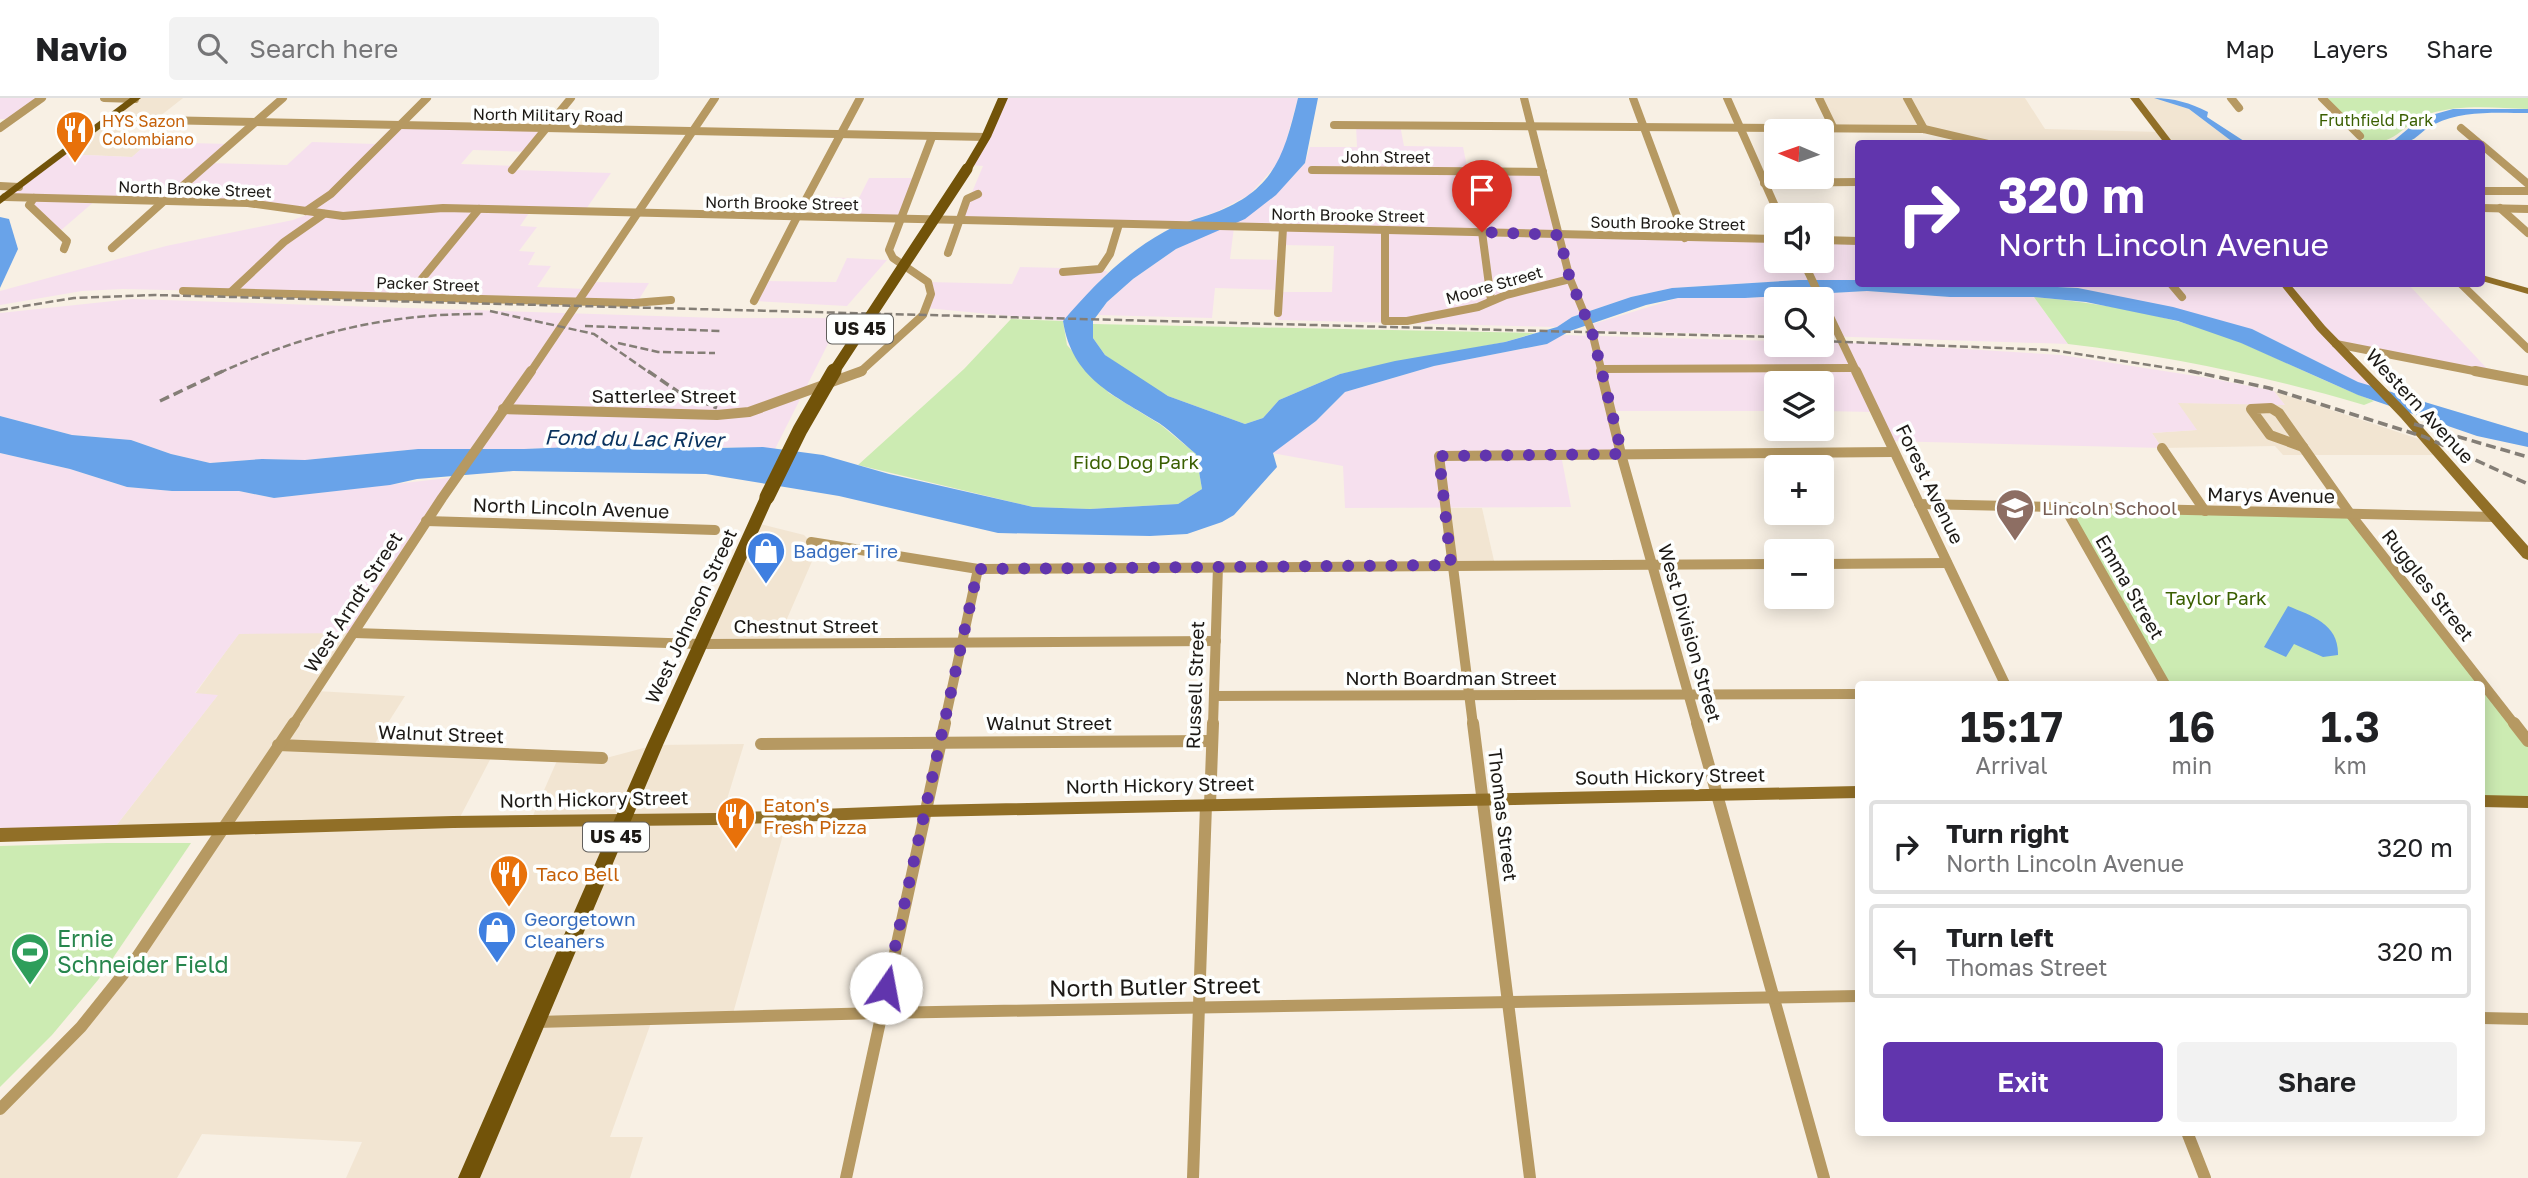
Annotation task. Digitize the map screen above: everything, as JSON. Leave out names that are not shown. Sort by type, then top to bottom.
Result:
[{"type":"main road","points":[[3,199],[135,98]]},
{"type":"main road","name":"West Johnson Street","points":[[469,1178],[700,644],[800,430],[846,350],[967,169],[986,137],[1003,98]]},
{"type":"street","points":[[0,128],[42,98]]},
{"type":"street","points":[[104,98],[135,98]]},
{"type":"street","points":[[178,190],[283,98]]},
{"type":"street","points":[[306,211],[331,194],[427,98]]},
{"type":"street","points":[[512,170],[570,98]]},
{"type":"street","name":"West Arndt Street","points":[[0,1109],[67,1043],[114,988],[152,935],[489,427],[579,302],[715,98]]},
{"type":"street","points":[[804,203],[860,98]]},
{"type":"street","name":"West Division Street","points":[[1524,98],[1570,279],[1591,329],[1622,454],[1824,1178]]},
{"type":"street","points":[[1633,98],[1685,238]]},
{"type":"street","points":[[1727,98],[1774,203]]},
{"type":"street","points":[[1819,98],[1829,119]]},
{"type":"street","points":[[1907,98],[1924,129]]},
{"type":"street","points":[[2134,98],[2167,140]]},
{"type":"street","points":[[2231,98],[2239,108]]},
{"type":"street","points":[[2322,98],[2360,136]]},
{"type":"street","name":"North Military Road","points":[[109,119],[986,137]]},
{"type":"street","points":[[1334,125],[1764,126]]},
{"type":"street","points":[[1834,127],[1924,129],[1971,140]]},
{"type":"street","points":[[2461,128],[2476,140]]},
{"type":"street","points":[[1950,135],[1953,140]]},
{"type":"street","name":"Satterlee Street","points":[[503,410],[717,415],[749,412],[861,372],[916,322],[930,298],[928,282],[890,254],[890,246],[932,137]]},
{"type":"street","points":[[2485,147],[2528,184]]},
{"type":"street","name":"John Street","points":[[1312,170],[1543,172]]},
{"type":"street","points":[[1763,180],[1855,182]]},
{"type":"street","points":[[0,186],[19,187]]},
{"type":"street","points":[[2485,193],[2528,191]]},
{"type":"street","points":[[948,253],[967,199],[978,194]]},
{"type":"street","points":[[2485,196],[2528,233]]},
{"type":"street","points":[[34,198],[29,205],[62,234],[67,241],[64,249]]},
{"type":"street","name":"North Brooke Street","points":[[3,199],[262,204],[355,216],[443,208],[1559,235]]},
{"type":"street","points":[[112,248],[164,201]]},
{"type":"street","points":[[2485,208],[2528,209]]},
{"type":"street","points":[[407,297],[480,209]]},
{"type":"street","points":[[231,292],[282,244],[324,214]]},
{"type":"street","points":[[754,301],[797,217]]},
{"type":"street","points":[[1063,272],[1100,269],[1110,254],[1119,223]]},
{"type":"street","points":[[1278,313],[1283,228]]},
{"type":"street","name":"Moore Street","points":[[1385,230],[1385,321],[1407,321],[1478,307],[1491,300],[1570,279]]},
{"type":"street","points":[[1482,232],[1491,300]]},
{"type":"street","name":"South Brooke Street","points":[[1559,235],[1764,239]]},
{"type":"street","points":[[1834,240],[1855,241]]},
{"type":"street","points":[[2485,279],[2528,291]]},
{"type":"street","points":[[2174,287],[2182,297]]},
{"type":"street","name":"Western Avenue","points":[[2288,287],[2528,555]]},
{"type":"street","points":[[2464,287],[2528,349]]},
{"type":"street","name":"Packer Street","points":[[183,290],[579,302],[656,303],[671,300]]},
{"type":"street","name":"Forest Avenue","points":[[1834,327],[2004,681]]},
{"type":"street","points":[[2336,344],[2528,380]]},
{"type":"street","points":[[1602,369],[1853,369]]},
{"type":"street","name":"Ruggles Street","points":[[2304,447],[2270,435],[2251,409],[2276,410],[2304,447],[2351,515],[2481,681]]},
{"type":"street","points":[[2162,448],[2205,511]]},
{"type":"street","points":[[1622,454],[1893,453]]},
{"type":"street","name":"Thomas Street","points":[[1530,1178],[1439,456],[1622,454]]},
{"type":"street","name":"Marys Avenue","points":[[1919,505],[2495,517]]},
{"type":"street","name":"Emma Street","points":[[2065,508],[2163,681]]},
{"type":"street","name":"North Lincoln Avenue","points":[[426,521],[715,530]]},
{"type":"street","points":[[811,542],[978,569],[1764,564]]},
{"type":"street","points":[[1834,564],[1947,563]]},
{"type":"street","name":"Russell Street","points":[[1193,1178],[1217,566]]},
{"type":"street","points":[[846,1178],[923,811],[978,569]]},
{"type":"street","name":"Chestnut Street","points":[[354,633],[700,644],[1216,641]]},
{"type":"street","name":"Ruggles Street","points":[[2485,686],[2528,741]]},
{"type":"street","name":"North Boardman Street","points":[[1214,696],[1855,694]]},
{"type":"street","name":"Walnut Street","points":[[761,744],[1212,741]]},
{"type":"street","name":"Walnut Street","points":[[278,745],[602,758]]},
{"type":"street","name":"South Hickory Street","points":[[1481,800],[1855,792]]},
{"type":"street","name":"North Hickory Street","points":[[0,835],[923,811],[1481,800]]},
{"type":"street","points":[[2485,801],[2528,802]]},
{"type":"street","name":"North Butler Street","points":[[536,1022],[881,1013],[1855,996]]},
{"type":"street","points":[[2485,1018],[2528,1019]]},
{"type":"street","points":[[2189,1136],[2205,1178]]},
{"type":"shaded area","points":[[0,98],[42,98],[12,119],[0,119]]},
{"type":"shaded area","points":[[136,98],[183,98],[155,120],[142,120],[127,133],[158,135],[132,157],[62,154]]},
{"type":"shaded area","points":[[1003,98],[1298,98],[1281,160],[1249,195],[1216,212],[1176,225],[960,221],[983,166],[970,165]]},
{"type":"shaded area","points":[[1819,98],[2025,98],[2045,129],[2160,132],[2134,98],[2154,98],[2189,109],[2230,140],[1971,140],[1924,129],[1834,127],[1834,119],[1829,119]]},
{"type":"shaded area","points":[[397,122],[551,126],[530,152],[473,150],[461,164],[519,166],[516,170],[611,173],[584,212],[531,210],[520,226],[537,227],[519,251],[535,252],[528,265],[551,266],[537,287],[587,289],[592,282],[649,283],[638,301],[123,289],[82,291],[0,305],[0,291],[166,246],[293,220],[311,213],[282,207],[96,200],[59,232],[29,205],[33,198],[5,197],[62,154],[132,157],[149,142],[229,144],[209,163],[287,165],[312,142],[375,144]]},
{"type":"shaded area","points":[[1356,125],[1400,125],[1404,146],[1463,147],[1468,171],[1543,172],[1560,235],[1764,239],[1764,273],[1834,273],[1834,240],[1855,241],[1855,280],[1800,280],[1672,288],[1631,297],[1572,317],[1557,327],[1278,320],[1279,292],[1332,292],[1334,246],[1282,245],[1283,229],[1234,227],[1230,259],[1282,260],[1279,290],[1215,288],[1212,318],[1098,315],[1107,302],[1133,279],[1176,249],[1207,234],[1289,181],[1305,163],[1310,147],[1357,147]]},
{"type":"shaded area","points":[[869,178],[917,178],[902,219],[812,218],[818,206],[804,203],[807,197],[859,198]]},
{"type":"shaded area","points":[[847,258],[887,260],[847,306],[754,301],[765,281],[836,282]]},
{"type":"shaded area","points":[[1020,267],[1064,268],[1063,272],[1100,269],[1108,272],[1063,321],[926,308],[930,298],[928,282],[1012,284]]},
{"type":"shaded area","points":[[2057,287],[2411,287],[2492,374],[2338,344],[2382,390],[2358,382],[2252,329],[2078,288]]},
{"type":"shaded area","points":[[1867,291],[1950,297],[2034,297],[2068,344],[1834,336],[1834,293]]},
{"type":"shaded area","points":[[1764,297],[1764,335],[1592,331],[1590,325],[1678,298]]},
{"type":"shaded area","points":[[132,299],[720,318],[841,318],[775,449],[645,444],[524,449],[418,449],[305,460],[262,459],[210,463],[171,454],[131,440],[72,435],[0,416],[0,313]]},
{"type":"shaded area","points":[[1562,335],[1764,341],[1764,357],[1834,357],[1834,342],[2061,355],[2274,391],[2285,405],[2178,403],[2197,430],[2152,433],[2162,448],[1887,441],[1873,412],[1834,411],[1834,371],[1764,371],[1764,411],[1612,411],[1621,454],[1561,455],[1571,507],[1345,508],[1343,466],[1272,453],[1316,421],[1345,392],[1434,366],[1547,344]]},
{"type":"shaded area","points":[[2274,391],[2428,442],[2440,455],[2283,455],[2275,446],[2162,448],[2152,433],[2196,430],[2177,403],[2284,404]]},
{"type":"shaded area","points":[[0,453],[70,469],[127,487],[172,491],[239,491],[274,498],[456,477],[354,633],[239,634],[195,693],[218,695],[112,831],[0,835]]},
{"type":"shaded area","points":[[1445,508],[1482,508],[1495,565],[1451,565]]},
{"type":"shaded area","points":[[756,523],[804,535],[811,542],[820,543],[776,644],[700,644]]},
{"type":"shaded area","points":[[239,633],[354,633],[316,691],[405,696],[372,748],[493,754],[458,821],[531,820],[559,756],[606,758],[655,745],[744,744],[724,809],[717,819],[788,817],[732,1017],[652,1020],[610,1137],[643,1137],[630,1178],[346,1178],[362,1142],[202,1134],[177,1178],[0,1178],[0,1109],[81,1027],[221,829],[112,831],[217,696],[195,694]]},
{"type":"green space","name":"Fruthfield Park","points":[[2322,98],[2528,98],[2528,109],[2478,107],[2441,111],[2420,118],[2387,140],[2364,140]]},
{"type":"green space","points":[[2034,297],[2113,307],[2192,325],[2242,343],[2374,401],[2364,405],[2217,368],[2068,344]]},
{"type":"green space","name":"Fido Dog Park","points":[[1011,319],[1063,321],[1067,345],[1109,393],[1161,425],[1196,454],[1202,489],[1178,504],[1090,509],[1033,507],[858,465],[964,369]]},
{"type":"green space","points":[[1093,324],[1535,333],[1505,342],[1340,374],[1279,400],[1263,418],[1245,424],[1168,396],[1136,377],[1105,355],[1093,338]]},
{"type":"green space","name":"Taylor Park","points":[[2065,508],[2351,515],[2481,681],[2163,681]]},
{"type":"green space","name":"Taylor Park","points":[[2485,686],[2528,741],[2528,802],[2485,801]]},
{"type":"green space","points":[[191,843],[98,980],[52,1035],[0,1087],[0,846]]},
{"type":"water","points":[[1298,98],[1318,98],[1305,163],[1276,195],[1245,219],[1176,249],[1133,279],[1107,302],[1093,321],[1093,338],[1105,355],[1168,396],[1245,424],[1263,418],[1279,400],[1340,374],[1395,361],[1505,342],[1557,327],[1572,317],[1631,297],[1672,288],[1799,280],[1855,280],[1855,287],[2078,288],[2173,307],[2252,329],[2358,382],[2528,433],[2528,447],[2477,436],[2358,395],[2241,343],[2178,321],[2086,302],[2034,297],[1950,297],[1867,291],[1834,293],[1834,287],[1764,287],[1764,297],[1678,298],[1646,305],[1570,331],[1547,344],[1434,366],[1345,392],[1316,421],[1273,453],[1277,467],[1234,515],[1187,534],[1150,536],[998,533],[839,496],[706,474],[513,471],[417,479],[390,485],[274,498],[239,491],[172,491],[127,487],[70,469],[0,453],[0,416],[72,435],[131,440],[171,454],[210,463],[262,459],[305,460],[418,449],[524,449],[645,444],[716,448],[763,447],[823,455],[889,474],[1033,507],[1090,509],[1178,504],[1202,489],[1196,454],[1164,427],[1111,394],[1085,371],[1075,357],[1063,321],[1097,284],[1135,250],[1170,229],[1235,204],[1251,193],[1264,182],[1281,153]]},
{"type":"water","points":[[2154,98],[2182,102],[2208,112],[2207,117],[2242,140],[2230,140],[2189,109]]},
{"type":"water","points":[[2453,109],[2528,109],[2528,113],[2456,116],[2435,124],[2412,140],[2395,140],[2421,118]]},
{"type":"water","points":[[0,217],[9,219],[18,249],[0,288]]},
{"type":"water","points":[[2288,606],[2315,618],[2329,629],[2337,644],[2338,655],[2323,657],[2294,644],[2286,657],[2264,647]]},
{"type":"railway","points":[[0,310],[74,298],[155,295],[1764,337]]},
{"type":"railway","points":[[490,311],[594,334],[650,373]]},
{"type":"railway","points":[[219,373],[284,347],[349,328],[415,317],[485,314]]},
{"type":"railway","points":[[585,326],[721,331]]},
{"type":"railway","points":[[1834,341],[2051,350],[2193,372]]},
{"type":"railway","points":[[618,343],[658,352],[715,353]]},
{"type":"railway","points":[[160,401],[223,371]]},
{"type":"railway","points":[[648,371],[677,391],[717,408]]},
{"type":"railway","points":[[2193,372],[2202,373]]},
{"type":"railway","points":[[2193,372],[2269,388],[2425,437],[2528,484]]},
{"type":"railway","points":[[2414,424],[2528,457]]},
{"type":"place","name":"HYS Sazon Colombiano","points":[[75,164]]},
{"type":"place","name":"Lincoln School","points":[[2015,542]]},
{"type":"place","name":"Badger Tire","points":[[766,585]]},
{"type":"place","name":"Eaton's Fresh Pizza","points":[[736,850]]},
{"type":"place","name":"Taco Bell","points":[[509,908]]},
{"type":"place","name":"Georgetown Cleaners","points":[[497,964]]},
{"type":"place","name":"Ernie Schneider Field","points":[[30,986]]},
{"type":"route","points":[[886,988],[978,569],[1451,565],[1439,456],[1622,454],[1592,332],[1570,279],[1559,235],[1482,232]]},
{"type":"water label","name":"Fond du Lac River","points":[[634,439]]}]
